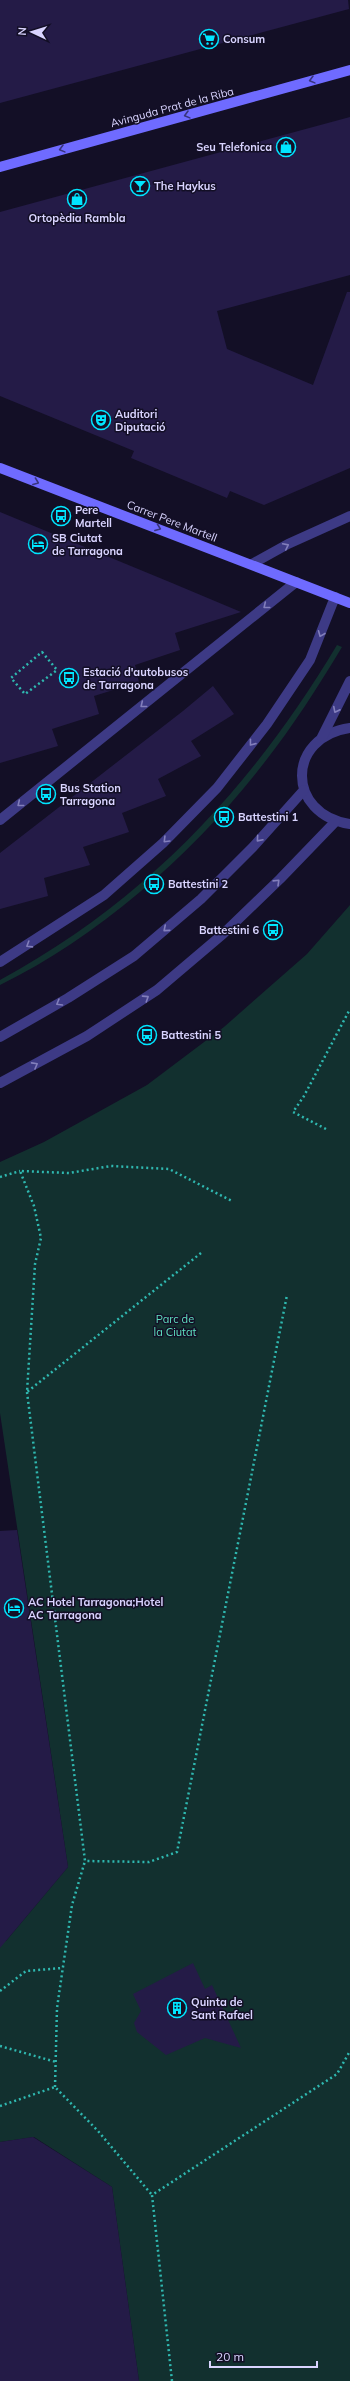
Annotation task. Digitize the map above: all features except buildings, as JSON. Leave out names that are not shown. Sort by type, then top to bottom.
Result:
[{"type":"street","name":"Avinguda Prat de la Riba","points":[[0,167],[350,70]]},
{"type":"street","name":"Carrer Pere Martell","points":[[0,468],[350,603]]},
{"type":"street","points":[[252,564],[288,544],[350,516]]},
{"type":"street","points":[[0,820],[296,582]]},
{"type":"street","points":[[0,962],[104,895],[163,843],[217,788],[267,724],[310,660],[335,598]]},
{"type":"street","points":[[350,682],[322,737],[312,747],[305,761],[302,775],[304,790],[311,803],[320,814],[335,822],[350,824]]},
{"type":"street","points":[[322,737],[335,731],[350,728]]},
{"type":"street","points":[[0,1037],[68,998],[134,956],[201,899],[253,846],[304,790]]},
{"type":"street","points":[[0,1083],[87,1036],[157,990],[223,934],[280,879],[335,822]]},
{"type":"path","points":[[42,652],[57,670],[25,694],[11,678],[42,652]]},
{"type":"path","points":[[326,1129],[293,1112],[304,1096],[350,1009]]},
{"type":"path","points":[[0,1177],[20,1171],[69,1173],[111,1166],[169,1169],[232,1201]]},
{"type":"path","points":[[20,1171],[34,1206],[41,1238],[35,1264],[27,1392],[85,1861],[72,1905],[62,1968],[57,2008],[55,2087],[98,2130],[152,2195],[172,2381]]},
{"type":"path","points":[[27,1392],[201,1253]]},
{"type":"path","points":[[85,1861],[149,1862],[177,1852],[288,1295]]},
{"type":"path","points":[[0,1991],[26,1971],[62,1968]]},
{"type":"path","points":[[0,2046],[56,2062]]},
{"type":"path","points":[[152,2195],[337,2074],[350,2051]]},
{"type":"path","points":[[0,2106],[55,2087]]},
{"type":"green space","points":[[337,645],[342,647],[285,735],[237,796],[208,828],[144,889],[110,916],[74,942],[37,965],[0,985],[0,980],[53,948],[103,914],[149,876],[192,836],[232,792],[269,746],[304,697]]},
{"type":"green space","name":"Parc de la Ciutat","points":[[350,905],[350,2381],[139,2381],[112,2187],[34,2137],[0,2142],[0,1942],[6,1941],[68,1867],[0,1413],[0,1162],[44,1142],[147,1085],[224,1027],[307,954]]},
{"type":"place","name":"Consum","points":[[209,39]]},
{"type":"place","name":"Seu Telefonica","points":[[286,147]]},
{"type":"place","name":"The Haykus","points":[[140,186]]},
{"type":"place","name":"Ortopèdia Rambla","points":[[77,199]]},
{"type":"place","name":"Auditori Diputació","points":[[101,420]]},
{"type":"place","name":"Pere Martell","points":[[61,516]]},
{"type":"place","name":"SB Ciutat de Tarragona","points":[[38,544]]},
{"type":"place","name":"Estació d'autobusos de Tarragona","points":[[69,678]]},
{"type":"place","name":"Bus Station Tarragona","points":[[46,794]]},
{"type":"place","name":"Battestini 1","points":[[224,817]]},
{"type":"place","name":"Battestini 2","points":[[154,884]]},
{"type":"place","name":"Battestini 6","points":[[273,930]]},
{"type":"place","name":"Battestini 5","points":[[147,1035]]},
{"type":"place","name":"AC Hotel Tarragona;Hotel AC Tarragona","points":[[14,1608]]},
{"type":"place","name":"Quinta de Sant Rafael","points":[[177,2008]]}]
